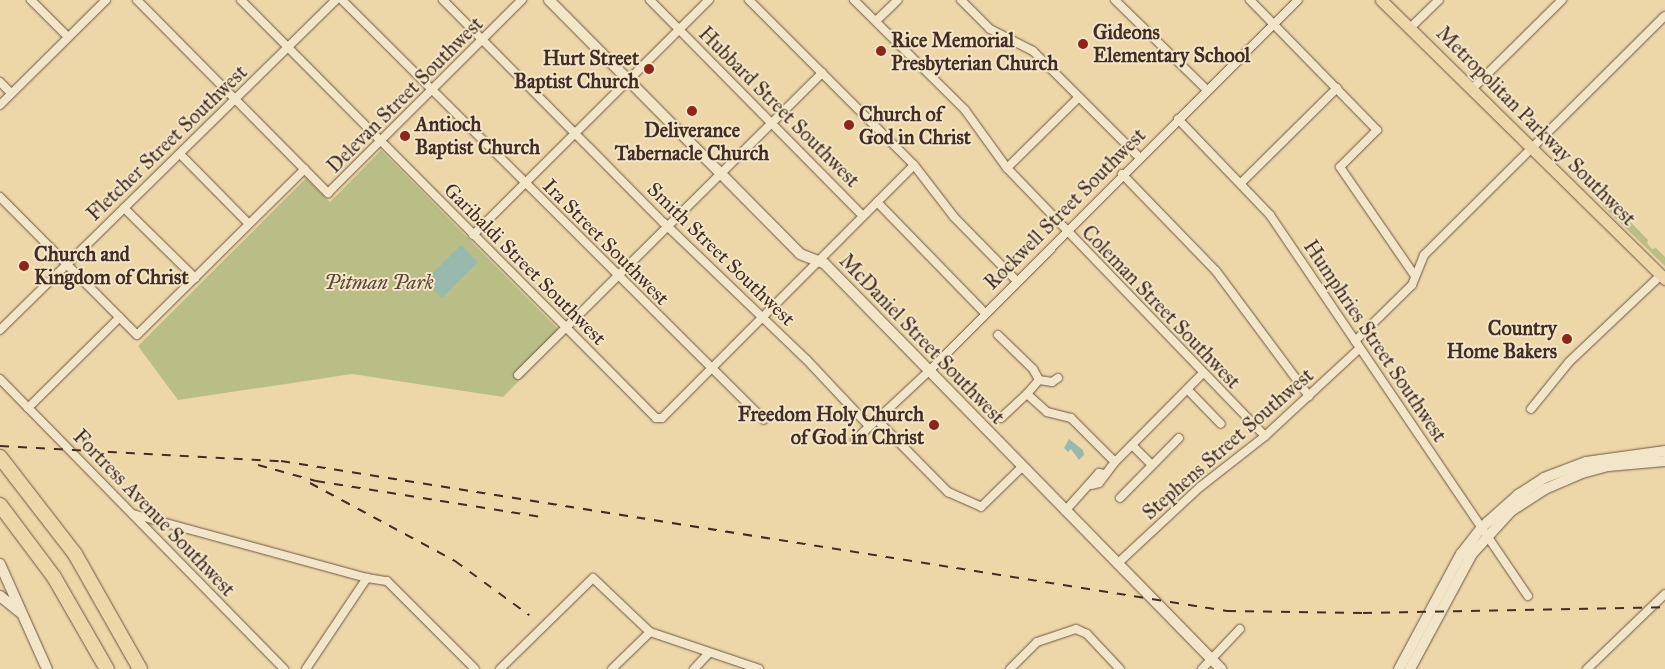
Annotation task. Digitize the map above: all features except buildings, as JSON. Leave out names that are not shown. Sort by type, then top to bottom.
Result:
[{"type":"highway","points":[[0,457],[75,554],[140,669]]},
{"type":"highway","points":[[0,505],[54,577],[107,669]]},
{"type":"main road","name":"Metropolitan Parkway Southwest","points":[[1381,0],[1663,277]]},
{"type":"street","points":[[31,0],[68,37]]},
{"type":"street","points":[[0,105],[106,0]]},
{"type":"street","points":[[137,0],[305,169]]},
{"type":"street","name":"Garibaldi Street Southwest","points":[[242,0],[656,418],[662,418],[710,369]]},
{"type":"street","name":"Fletcher Street Southwest","points":[[0,330],[336,0]]},
{"type":"street","name":"Ira Street Southwest","points":[[342,0],[617,277],[764,420]]},
{"type":"street","name":"Smith Street Southwest","points":[[443,0],[668,227],[763,317],[869,426]]},
{"type":"street","name":"Delevan Street Southwest","points":[[120,317],[137,335],[305,169],[328,193],[522,0]]},
{"type":"street","name":"McDaniel Street Southwest","points":[[549,0],[800,254],[818,261],[929,371],[1221,669]]},
{"type":"street","name":"Hubbard Street Southwest","points":[[650,0],[863,216]]},
{"type":"street","points":[[473,235],[709,0]]},
{"type":"street","points":[[749,0],[914,165],[954,216],[1017,281]]},
{"type":"street","name":"Coleman Street Southwest","points":[[854,0],[965,110],[1007,168],[1200,376],[1265,436]]},
{"type":"street","points":[[876,21],[898,0]]},
{"type":"street","points":[[961,0],[990,29],[1033,51],[1139,157]]},
{"type":"street","points":[[1115,0],[1207,90]]},
{"type":"street","points":[[1250,0],[1377,130],[1340,167],[1415,276]]},
{"type":"street","name":"Rockwell Street Southwest","points":[[855,440],[929,371],[1065,231],[1298,0]]},
{"type":"street","points":[[1410,28],[1439,0]]},
{"type":"street","points":[[1472,89],[1562,0]]},
{"type":"street","name":"Stephens Street Southwest","points":[[1117,564],[1200,487],[1265,436],[1309,396],[1412,285],[1424,255],[1665,16]]},
{"type":"street","points":[[518,375],[822,73]]},
{"type":"street","points":[[0,82],[11,93]]},
{"type":"street","points":[[1241,183],[1337,88]]},
{"type":"street","points":[[1007,168],[1078,97]]},
{"type":"street","name":"Humphries Street Southwest","points":[[1178,119],[1270,215],[1528,596]]},
{"type":"street","points":[[180,154],[250,224]]},
{"type":"street","points":[[710,369],[914,165]]},
{"type":"street","points":[[1122,174],[1216,271],[1309,396]]},
{"type":"street","points":[[0,197],[120,317],[28,408]]},
{"type":"street","name":"Hubbard Street Southwest","points":[[877,202],[985,313]]},
{"type":"street","points":[[124,208],[194,278]]},
{"type":"street","points":[[1531,409],[1569,362],[1663,277]]},
{"type":"street","points":[[998,335],[1033,369],[1039,380]]},
{"type":"street","points":[[1065,511],[1092,485],[1099,473],[1104,474],[1200,376]]},
{"type":"street","points":[[1039,380],[1052,382],[1058,378]]},
{"type":"street","name":"Fortress Avenue Southwest","points":[[0,379],[284,669]]},
{"type":"street","points":[[1001,418],[1039,380]]},
{"type":"street","points":[[1188,390],[1221,424]]},
{"type":"street","points":[[1027,394],[1047,412],[1071,418],[1115,462]]},
{"type":"street","points":[[876,419],[948,492],[981,508],[1022,466]]},
{"type":"street","points":[[1120,498],[1151,464],[1179,438]]},
{"type":"street","points":[[1132,445],[1151,464]]},
{"type":"street","points":[[1399,669],[1454,566],[1518,495],[1544,478],[1586,462],[1665,451]]},
{"type":"street","points":[[1410,669],[1484,531],[1528,499],[1563,480],[1608,466],[1665,461]]},
{"type":"street","points":[[131,514],[367,578],[387,580],[475,669]]},
{"type":"street","points":[[0,564],[4,580],[47,669]]},
{"type":"street","points":[[306,669],[367,578]]},
{"type":"street","points":[[500,669],[593,578],[650,632],[759,669]]},
{"type":"street","points":[[1587,669],[1665,594]]},
{"type":"street","points":[[0,596],[21,612]]},
{"type":"street","points":[[1010,669],[1037,642],[1076,629],[1087,634],[1120,669]]},
{"type":"street","points":[[1202,669],[1240,629]]},
{"type":"street","points":[[612,669],[650,632]]},
{"type":"street","points":[[694,669],[709,653]]},
{"type":"green space","name":"Pitman Park","points":[[381,150],[564,335],[503,397],[352,374],[178,400],[138,346],[306,178],[330,202]]},
{"type":"green space","points":[[1608,199],[1648,240],[1647,243],[1652,249],[1656,248],[1665,257],[1665,266],[1602,205]]},
{"type":"shaded area","points":[[461,245],[478,262],[442,298],[425,281]]},
{"type":"shaded area","points":[[1069,439],[1083,450],[1084,455],[1079,460],[1071,449],[1068,452],[1064,448]]},
{"type":"railway","points":[[0,446],[281,461],[1227,611],[1363,613],[1665,607]]},
{"type":"railway","points":[[258,465],[316,481],[546,518]]},
{"type":"railway","points":[[310,483],[455,561],[529,615]]},
{"type":"place","name":"Gideons Elementary School","points":[[1083,44]]},
{"type":"place","name":"Rice Memorial Presbyterian Church","points":[[881,51]]},
{"type":"place","name":"Hurt Street Baptist Church","points":[[649,69]]},
{"type":"place","name":"Deliverance Tabernacle Church","points":[[692,111]]},
{"type":"place","name":"Church of God in Christ","points":[[849,125]]},
{"type":"place","name":"Antioch Baptist Church","points":[[405,136]]},
{"type":"place","name":"Church and Kingdom of Christ","points":[[24,266]]},
{"type":"place","name":"Country Home Bakers","points":[[1567,339]]},
{"type":"place","name":"Freedom Holy Church of God in Christ","points":[[934,425]]}]
